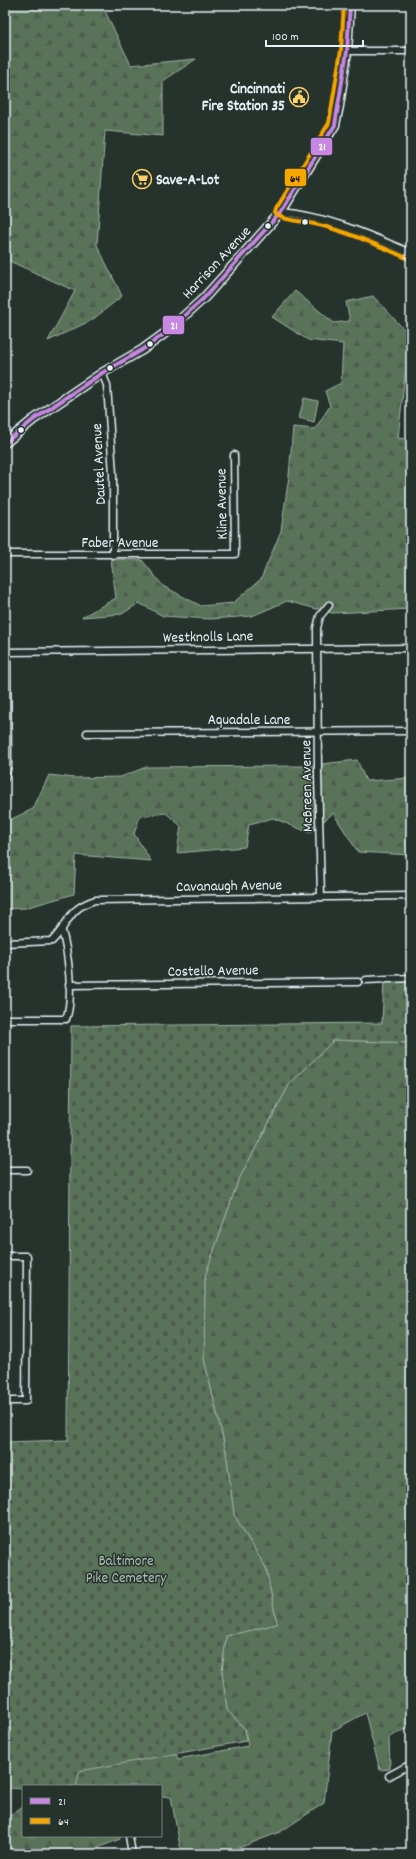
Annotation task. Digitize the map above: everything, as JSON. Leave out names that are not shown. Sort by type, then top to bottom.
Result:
[{"type":"main road","name":"Harrison Avenue","points":[[6,441],[33,420],[102,373],[142,350],[184,316],[204,298],[281,212],[335,125],[340,106],[347,51],[350,5]]},
{"type":"street","points":[[347,51],[411,51]]},
{"type":"street","points":[[281,212],[294,213],[347,226],[411,253]]},
{"type":"street","name":"Dautel Avenue","points":[[102,373],[107,385],[113,474],[112,555]]},
{"type":"street","name":"Kline Avenue","points":[[234,455],[235,554]]},
{"type":"street","name":"Faber Avenue","points":[[5,554],[235,554]]},
{"type":"street","name":"McBreen Avenue","points":[[322,897],[317,649],[318,622],[329,605]]},
{"type":"street","name":"Westknolls Lane","points":[[6,652],[411,648]]},
{"type":"street","points":[[5,778],[8,765],[6,652]]},
{"type":"street","name":"Aquadale Lane","points":[[87,733],[411,731]]},
{"type":"street","name":"Cavanaugh Avenue","points":[[62,931],[67,918],[73,911],[86,903],[95,900],[411,896]]},
{"type":"street","points":[[5,943],[52,941],[62,931],[66,945],[70,1009],[66,1019],[5,1018]]},
{"type":"street","points":[[366,980],[411,978]]},
{"type":"street","name":"Costello Avenue","points":[[69,985],[358,982]]},
{"type":"street","points":[[5,1170],[27,1170]]},
{"type":"street","points":[[5,1256],[27,1256],[26,1401],[5,1401]]},
{"type":"street","points":[[389,1776],[411,1764]]},
{"type":"street","points":[[129,1837],[132,1854]]},
{"type":"green space","points":[[5,5],[102,5],[131,65],[196,59],[163,81],[163,136],[105,131],[97,245],[122,296],[92,320],[48,341],[75,291],[5,259]]},
{"type":"green space","points":[[295,291],[334,323],[350,321],[346,302],[373,296],[411,337],[411,371],[405,374],[398,438],[411,440],[411,609],[332,613],[287,601],[252,616],[210,619],[163,616],[139,603],[122,614],[82,617],[116,598],[111,559],[142,560],[163,586],[201,606],[233,603],[261,579],[281,531],[289,476],[293,427],[315,429],[330,406],[325,391],[341,383],[343,344],[308,340],[272,317]]},
{"type":"green space","points":[[304,398],[318,401],[314,422],[299,418]]},
{"type":"green space","points":[[357,760],[366,781],[411,778],[411,855],[358,852],[333,813],[310,833],[273,818],[249,824],[245,847],[177,853],[181,826],[166,813],[140,816],[134,834],[151,861],[76,855],[74,894],[25,908],[5,909],[5,822],[33,809],[49,775],[74,778],[121,777],[146,767],[305,766]]},
{"type":"green space","name":"Baltimore Pike Cemetery","points":[[411,978],[411,1043],[334,1040],[289,1085],[238,1181],[205,1276],[204,1359],[226,1452],[234,1515],[266,1568],[277,1624],[226,1636],[222,1672],[227,1710],[245,1729],[246,1741],[80,1771],[76,1785],[22,1785],[22,1789],[9,1788],[8,1808],[5,1808],[5,1442],[68,1440],[71,1026],[382,1023],[384,980]]},
{"type":"green space","points":[[334,1040],[411,1043],[411,1727],[389,1737],[390,1769],[380,1770],[365,1713],[332,1731],[324,1803],[280,1832],[223,1854],[187,1854],[180,1846],[171,1797],[162,1796],[162,1785],[59,1785],[90,1667],[154,1694],[178,1759],[248,1746],[245,1729],[227,1710],[222,1672],[226,1636],[277,1624],[266,1568],[234,1515],[226,1451],[204,1359],[205,1276],[238,1181],[289,1085]]},
{"type":"green space","points":[[22,1807],[22,1837],[120,1837],[120,1839],[100,1847],[94,1854],[5,1854],[5,1819]]},
{"type":"transit line","name":"64","points":[[344,5],[341,50],[329,123],[276,209],[275,213],[286,219],[323,226],[348,234],[409,259]]},
{"type":"transit line","name":"21","points":[[5,443],[33,420],[102,373],[142,350],[164,334],[204,298],[281,212],[335,125],[347,51],[350,5]]},
{"type":"place","name":"Cincinnati Fire Station 35","points":[[299,97]]},
{"type":"place","name":"Save-A-Lot","points":[[142,179]]}]
